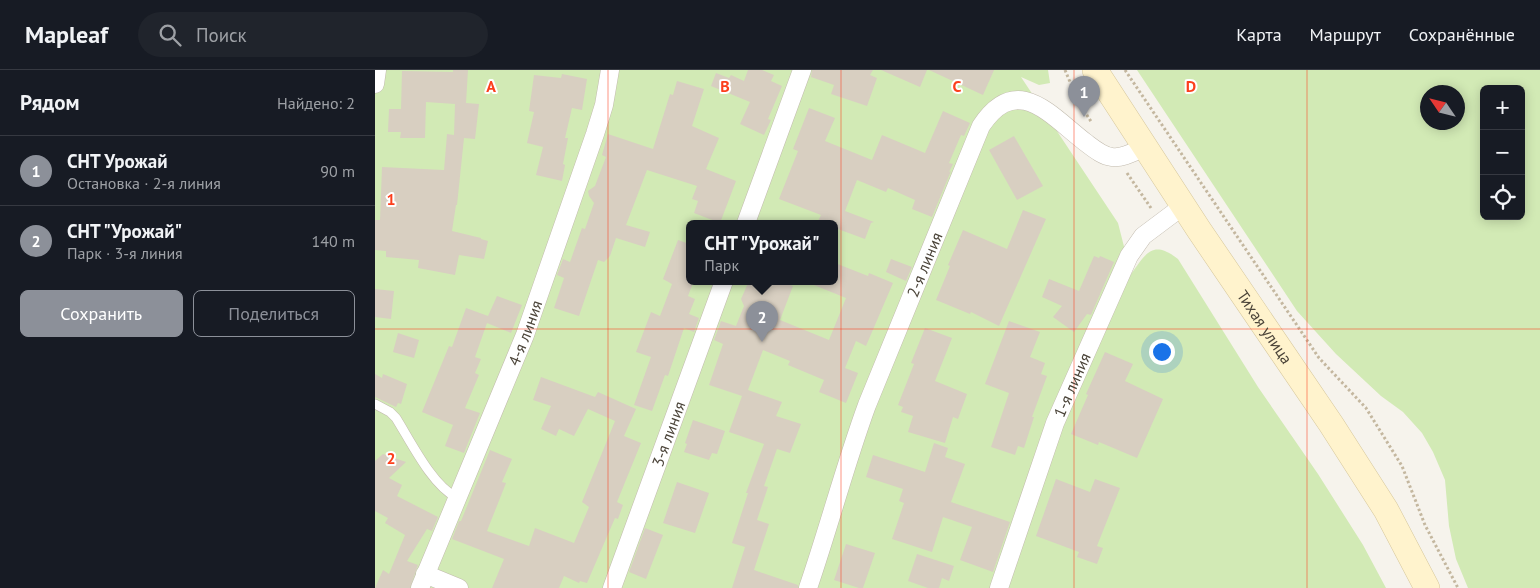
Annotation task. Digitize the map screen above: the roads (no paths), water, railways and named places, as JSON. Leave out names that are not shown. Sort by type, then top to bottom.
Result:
[{"type":"main road","name":"Тихая улица","points":[[1095,70],[1183,206],[1331,424],[1381,502],[1427,588]]},
{"type":"street","points":[[375,84],[377,70]]},
{"type":"street","name":"4-я линия","points":[[422,581],[518,353],[538,300],[595,134],[604,105],[610,70]]},
{"type":"street","points":[[747,220],[802,70]]},
{"type":"street","name":"2-я линия","points":[[808,588],[859,429],[981,126],[987,117],[1010,101],[1027,100],[1050,113],[1079,138],[1103,155],[1119,157],[1145,147]]},
{"type":"street","name":"1-я линия","points":[[999,588],[1055,423],[1129,256],[1143,236],[1183,206]]},
{"type":"street","name":"3-я линия","points":[[612,588],[724,285]]},
{"type":"street","points":[[422,581],[459,588]]},
{"type":"lane","points":[[375,404],[390,412],[396,418],[442,488],[456,497]]},
{"type":"place","name":"СНТ Урожай","points":[[1084,117]]},
{"type":"place","name":"СНТ \"Урожай\"","points":[[762,342]]}]
